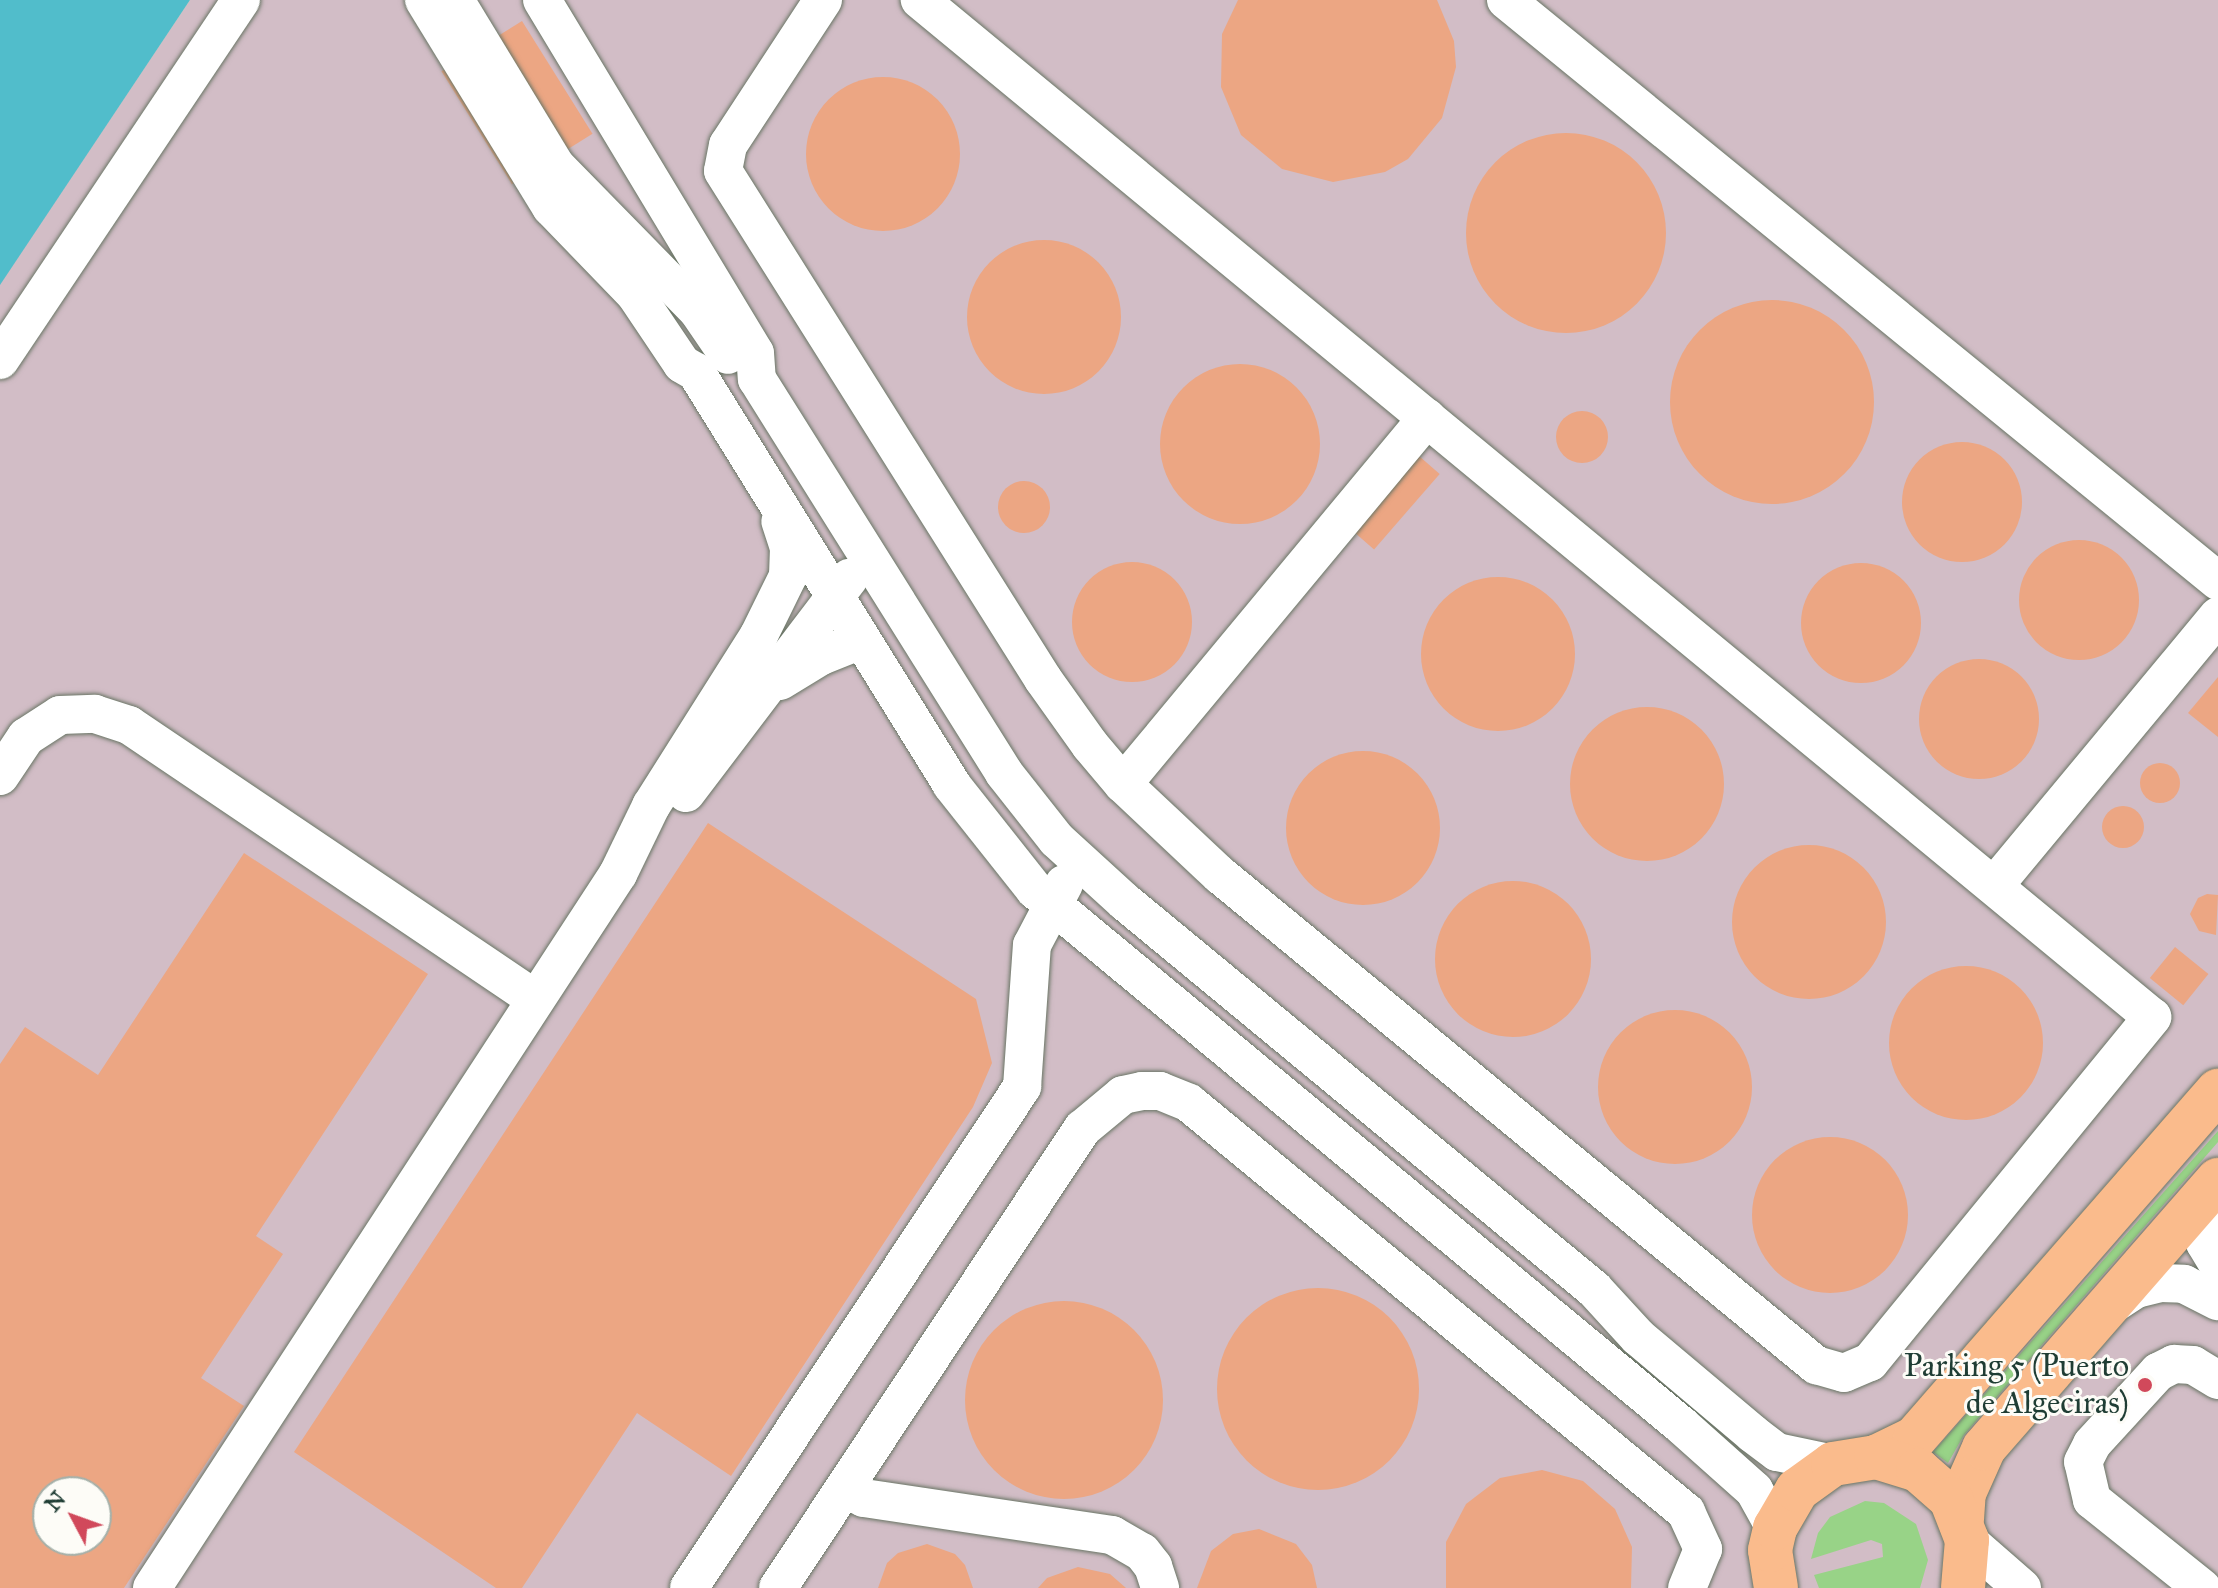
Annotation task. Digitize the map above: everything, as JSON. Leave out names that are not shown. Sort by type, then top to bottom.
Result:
[{"type":"main road","points":[[1776,1588],[1770,1550],[1775,1528],[1797,1490],[1833,1464],[1876,1457],[1915,1438],[2218,1091]]},
{"type":"main road","points":[[1963,1588],[1964,1493],[1984,1448],[2210,1188]]},
{"type":"main road","points":[[1876,1457],[1898,1461],[1937,1483],[1965,1530]]},
{"type":"street","points":[[0,360],[241,0]]},
{"type":"street","points":[[152,1588],[533,998],[618,874],[651,806],[736,671],[788,576],[789,548],[770,492],[696,372],[682,364],[652,314],[545,173],[424,0]]},
{"type":"street","points":[[455,0],[545,173],[637,250],[698,311],[732,364],[757,379]]},
{"type":"street","points":[[485,0],[698,355],[696,372]]},
{"type":"street","points":[[542,0],[755,353],[757,379],[847,566],[861,640],[959,795],[1051,905],[1701,1442],[1754,1490],[1775,1528]]},
{"type":"street","points":[[823,0],[728,145],[723,171],[1043,679],[1123,784],[1220,875],[1816,1365],[1844,1373],[1870,1362],[2152,1017],[920,0]]},
{"type":"street","points":[[1506,0],[2218,581]]},
{"type":"street","points":[[1123,784],[1427,418]]},
{"type":"street","points":[[770,492],[847,566],[1004,773],[1082,864],[1594,1289],[1638,1337],[1753,1434],[1777,1452],[1833,1464]]},
{"type":"street","points":[[736,671],[799,593],[847,566]]},
{"type":"street","points":[[618,874],[654,839],[847,566]]},
{"type":"street","points":[[1994,886],[2218,616]]},
{"type":"street","points":[[747,708],[821,656],[861,640]]},
{"type":"street","points":[[0,776],[26,737],[60,715],[95,714],[129,725],[533,998]]},
{"type":"street","points":[[689,1588],[1022,1087],[1027,1064],[1022,1033],[1032,945],[1051,905],[1082,864]]},
{"type":"street","points":[[794,1581],[845,1488],[1082,1129],[1123,1095],[1160,1091],[1189,1103],[1686,1512],[1703,1549],[1687,1588]]},
{"type":"street","points":[[2110,1306],[2136,1289],[2177,1284],[2218,1267],[2205,1243],[2210,1188]]},
{"type":"street","points":[[2177,1284],[2218,1301]]},
{"type":"street","points":[[2202,1588],[2092,1500],[2083,1462],[2092,1444],[2158,1372],[2174,1364],[2193,1365],[2218,1380]]},
{"type":"street","points":[[845,1488],[864,1498],[1112,1535],[1142,1552],[1153,1566],[1160,1588]]},
{"type":"street","points":[[1965,1530],[2022,1588]]},
{"type":"shaded area","points":[[190,0],[2218,0],[2218,1588],[0,1588],[0,284]]},
{"type":"green space","points":[[2218,1131],[2218,1142],[1964,1435],[1948,1463],[1933,1452]]},
{"type":"green space","points":[[1865,1501],[1884,1503],[1916,1524],[1928,1560],[1920,1588],[1819,1588],[1814,1575],[1883,1557],[1882,1544],[1871,1540],[1811,1559],[1818,1533],[1830,1517]]},
{"type":"water","points":[[0,0],[190,0],[0,285]]},
{"type":"building","points":[[1238,0],[1437,0],[1454,41],[1456,67],[1442,118],[1408,159],[1385,172],[1333,182],[1282,169],[1241,135],[1221,87],[1222,34]]},
{"type":"building","points":[[522,21],[592,134],[512,184],[441,71]]},
{"type":"building","points":[[883,77],[913,82],[938,99],[955,124],[960,154],[955,184],[938,209],[913,226],[883,231],[853,226],[828,209],[811,184],[806,154],[811,124],[828,99],[853,82]]},
{"type":"building","points":[[1566,133],[1604,140],[1637,162],[1659,195],[1666,233],[1659,271],[1637,304],[1604,326],[1566,333],[1528,326],[1495,304],[1473,271],[1466,233],[1473,195],[1495,162],[1528,140]]},
{"type":"building","points":[[1044,240],[1074,245],[1099,262],[1116,287],[1121,317],[1116,347],[1099,372],[1074,389],[1044,394],[1014,389],[989,372],[972,347],[967,317],[972,287],[989,262],[1014,245]]},
{"type":"building","points":[[1772,300],[1811,308],[1829,317],[1844,330],[1857,345],[1866,363],[1874,402],[1866,441],[1857,459],[1844,474],[1829,487],[1811,496],[1772,504],[1733,496],[1715,487],[1700,474],[1687,459],[1678,441],[1670,402],[1678,363],[1687,345],[1700,330],[1715,317],[1733,308]]},
{"type":"building","points":[[1240,364],[1271,370],[1297,387],[1314,413],[1320,444],[1314,475],[1297,501],[1271,518],[1240,524],[1209,518],[1183,501],[1166,475],[1160,444],[1166,413],[1183,387],[1209,370]]},
{"type":"building","points":[[1582,411],[1601,418],[1608,437],[1601,456],[1582,463],[1563,456],[1556,437],[1563,418]]},
{"type":"building","points":[[1962,442],[1985,447],[2004,460],[2017,479],[2022,502],[2017,525],[2004,544],[1985,557],[1962,562],[1939,557],[1920,544],[1907,525],[1902,502],[1907,479],[1920,460],[1939,447]]},
{"type":"building","points":[[1411,449],[1440,474],[1374,549],[1345,524]]},
{"type":"building","points":[[1024,481],[1043,488],[1050,507],[1043,526],[1024,533],[1005,526],[998,507],[1005,488]]},
{"type":"building","points":[[2079,540],[2102,545],[2121,558],[2134,577],[2139,600],[2134,623],[2121,642],[2102,655],[2079,660],[2056,655],[2037,642],[2024,623],[2019,600],[2024,577],[2037,558],[2056,545]]},
{"type":"building","points":[[1132,562],[1155,567],[1174,580],[1187,599],[1192,622],[1187,645],[1174,664],[1155,677],[1132,682],[1109,677],[1090,664],[1077,645],[1072,622],[1077,599],[1090,580],[1109,567]]},
{"type":"building","points":[[1861,563],[1884,568],[1903,581],[1916,600],[1921,623],[1916,646],[1903,665],[1884,678],[1861,683],[1838,678],[1819,665],[1806,646],[1801,623],[1806,600],[1819,581],[1838,568]]},
{"type":"building","points":[[1498,577],[1528,582],[1553,599],[1570,624],[1575,654],[1570,684],[1553,709],[1528,726],[1498,731],[1468,726],[1443,709],[1426,684],[1421,654],[1426,624],[1443,599],[1468,582]]},
{"type":"building","points":[[1979,659],[2002,664],[2021,677],[2034,696],[2039,719],[2034,742],[2021,761],[2002,774],[1979,779],[1956,774],[1937,761],[1924,742],[1919,719],[1924,696],[1937,677],[1956,664]]},
{"type":"building","points":[[2218,677],[2218,737],[2188,713]]},
{"type":"building","points":[[1647,707],[1677,712],[1702,729],[1719,754],[1724,784],[1719,814],[1702,839],[1677,856],[1647,861],[1617,856],[1592,839],[1575,814],[1570,784],[1575,754],[1592,729],[1617,712]]},
{"type":"building","points":[[1363,751],[1393,756],[1418,773],[1435,798],[1440,828],[1435,858],[1418,883],[1393,900],[1363,905],[1333,900],[1308,883],[1291,858],[1286,828],[1291,798],[1308,773],[1333,756]]},
{"type":"building","points":[[2160,763],[2174,769],[2180,783],[2174,797],[2160,803],[2146,797],[2140,783],[2146,769]]},
{"type":"building","points":[[2123,806],[2138,812],[2144,827],[2138,842],[2123,848],[2108,842],[2102,827],[2108,812]]},
{"type":"building","points":[[708,823],[976,999],[992,1063],[973,1107],[731,1476],[637,1413],[522,1588],[496,1588],[294,1452]]},
{"type":"building","points":[[1809,845],[1839,850],[1864,867],[1881,892],[1886,922],[1881,952],[1864,977],[1839,994],[1809,999],[1779,994],[1754,977],[1737,952],[1732,922],[1737,892],[1754,867],[1779,850]]},
{"type":"building","points":[[244,853],[428,974],[256,1236],[283,1254],[201,1378],[244,1406],[124,1588],[0,1588],[0,1064],[25,1027],[98,1075]]},
{"type":"building","points":[[1513,881],[1543,887],[1568,904],[1585,929],[1591,959],[1585,989],[1568,1014],[1543,1031],[1513,1037],[1483,1031],[1458,1014],[1441,989],[1435,959],[1441,929],[1458,904],[1483,887]]},
{"type":"building","points":[[2207,894],[2218,895],[2216,935],[2199,931],[2190,914],[2198,898]]},
{"type":"building","points":[[2175,947],[2208,974],[2183,1005],[2150,978]]},
{"type":"building","points":[[1966,966],[1996,971],[2021,988],[2038,1013],[2043,1043],[2038,1073],[2021,1098],[1996,1115],[1966,1120],[1936,1115],[1911,1098],[1894,1073],[1889,1043],[1894,1013],[1911,988],[1936,971]]},
{"type":"building","points":[[1675,1010],[1705,1015],[1730,1032],[1747,1057],[1752,1087],[1747,1117],[1730,1142],[1705,1159],[1675,1164],[1645,1159],[1620,1142],[1603,1117],[1598,1087],[1603,1057],[1620,1032],[1645,1015]]},
{"type":"building","points":[[1830,1137],[1860,1143],[1885,1160],[1902,1185],[1908,1215],[1902,1245],[1885,1270],[1860,1287],[1830,1293],[1800,1287],[1775,1270],[1758,1245],[1752,1215],[1758,1185],[1775,1160],[1800,1143]]},
{"type":"building","points":[[1318,1288],[1357,1295],[1390,1317],[1412,1350],[1419,1389],[1412,1428],[1390,1461],[1357,1483],[1318,1490],[1279,1483],[1246,1461],[1224,1428],[1217,1389],[1224,1350],[1246,1317],[1279,1295]]},
{"type":"building","points":[[1064,1301],[1102,1308],[1134,1330],[1156,1362],[1163,1400],[1156,1438],[1134,1470],[1102,1492],[1064,1499],[1026,1492],[994,1470],[972,1438],[965,1400],[972,1362],[994,1330],[1026,1308]]},
{"type":"building","points":[[1542,1470],[1583,1481],[1615,1509],[1632,1547],[1631,1588],[1446,1588],[1446,1542],[1466,1504],[1500,1478]]},
{"type":"building","points":[[1259,1529],[1296,1544],[1312,1565],[1317,1588],[1197,1588],[1211,1551],[1233,1534]]},
{"type":"building","points":[[927,1544],[955,1554],[965,1565],[973,1588],[878,1588],[887,1563],[898,1553]]},
{"type":"building","points":[[1078,1567],[1110,1574],[1126,1588],[1038,1588],[1047,1578]]},
{"type":"place","name":"Parking 5 (Puerto de Algeciras)","points":[[2145,1385]]}]
